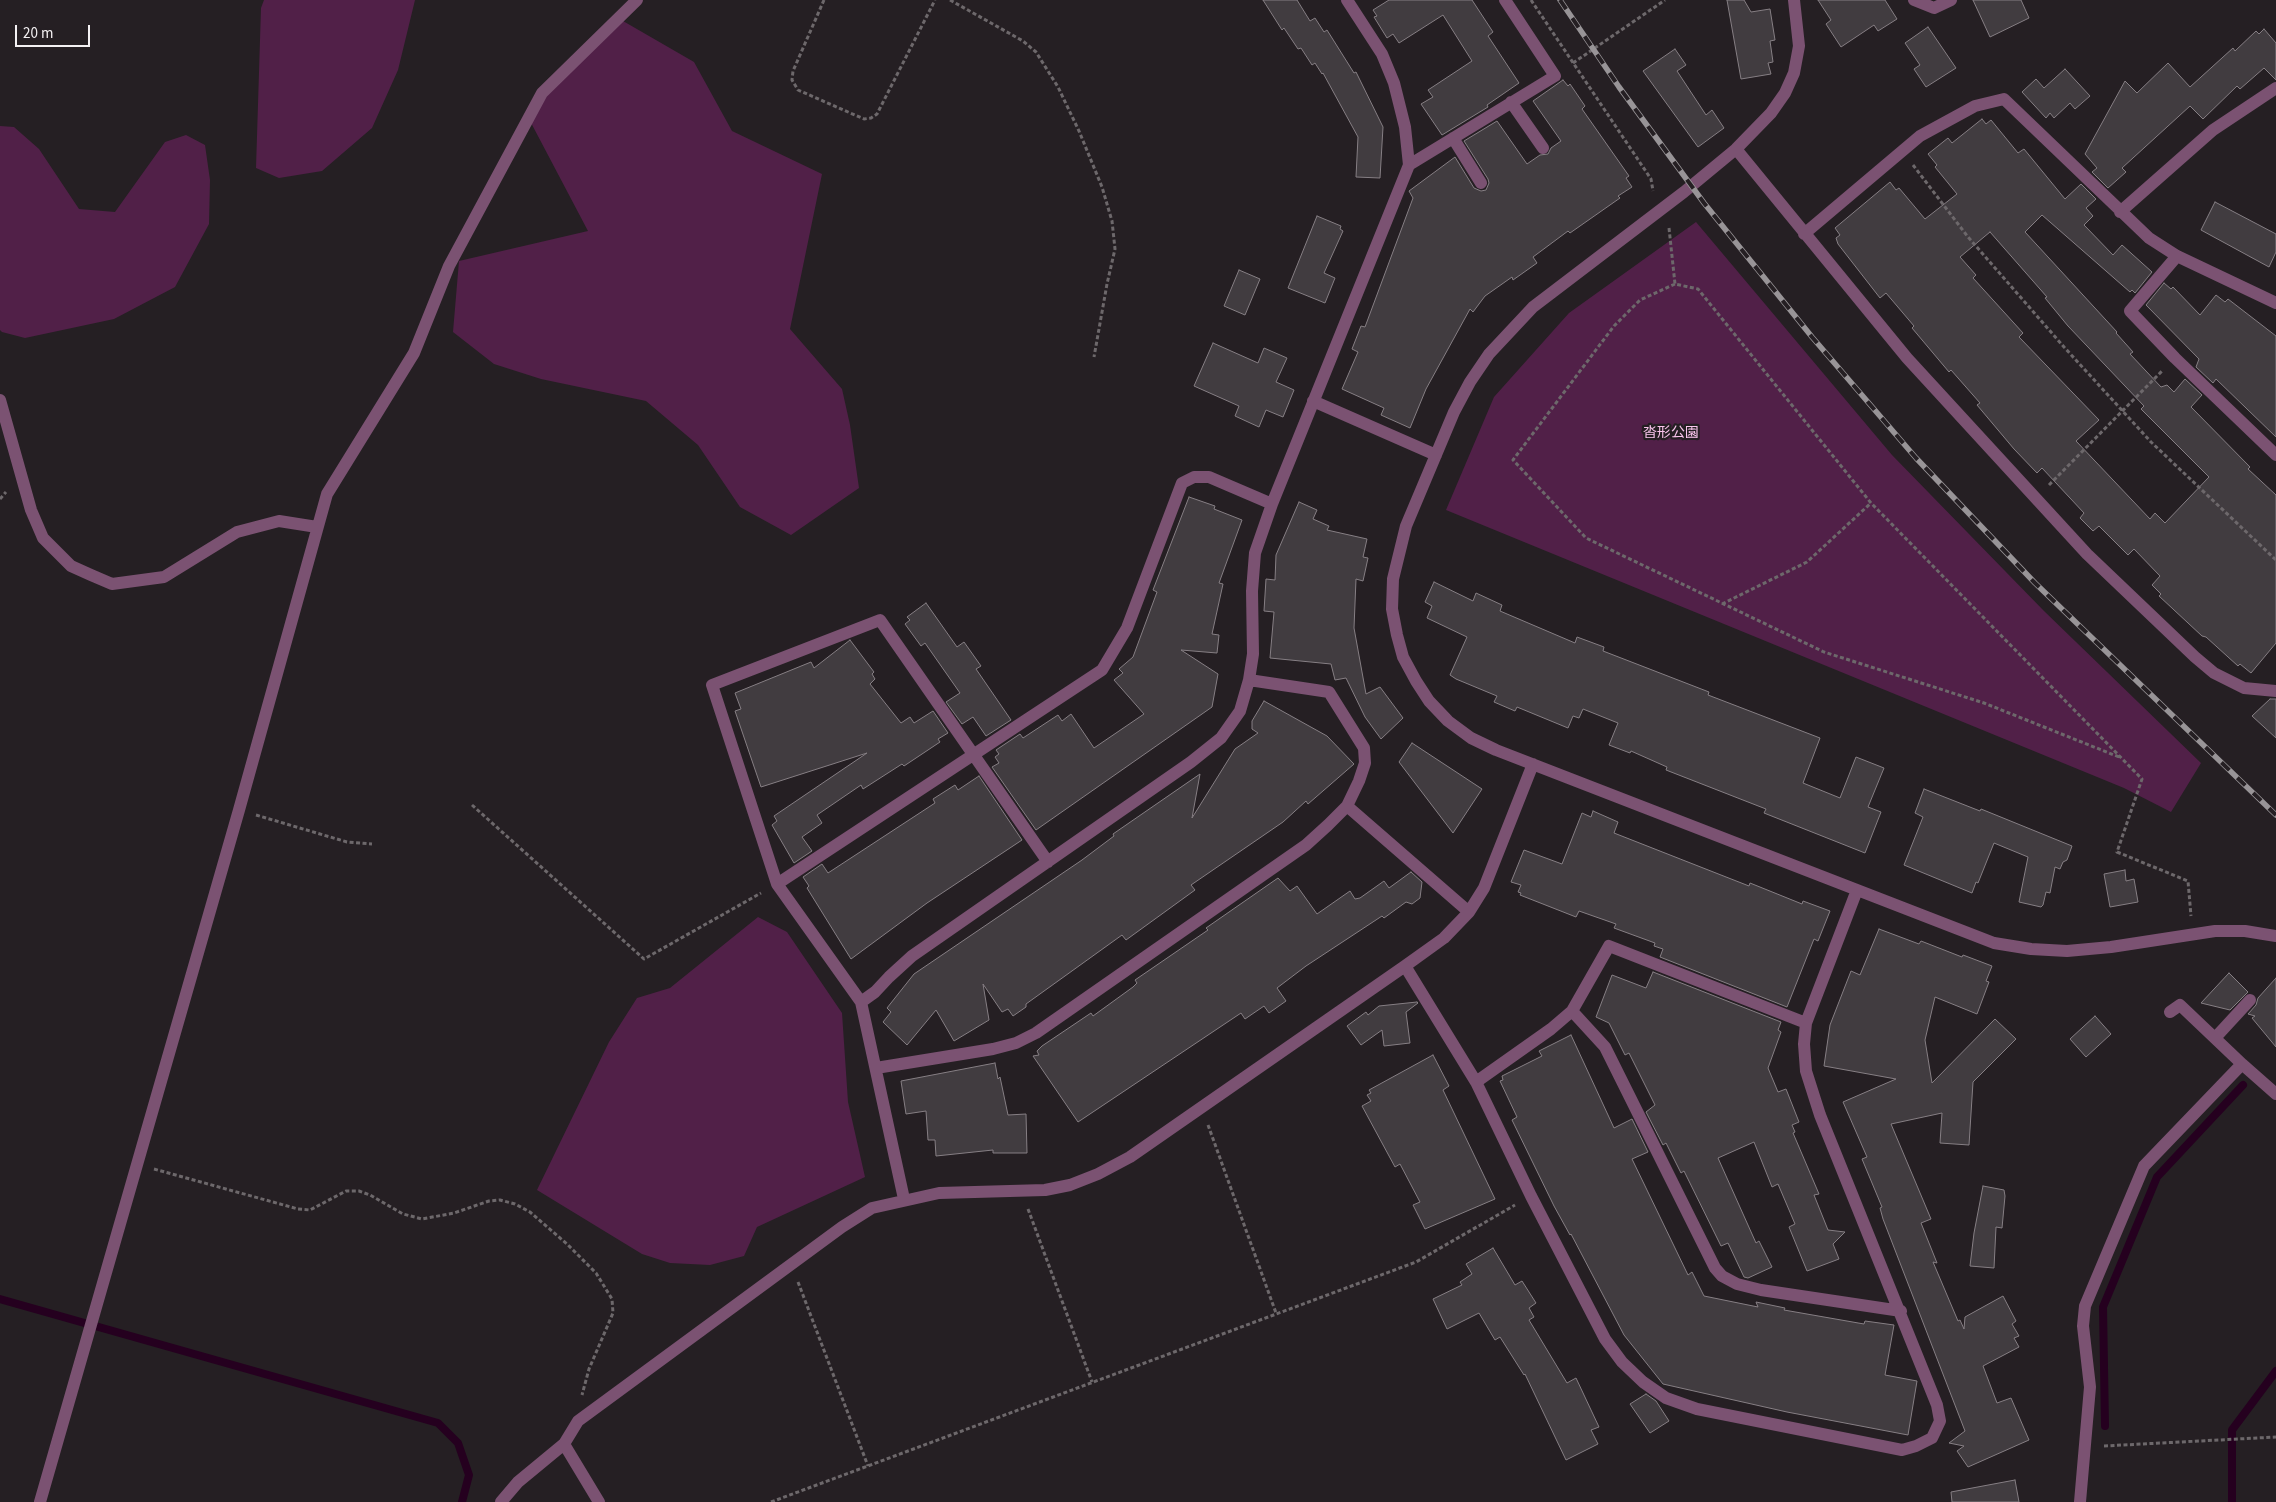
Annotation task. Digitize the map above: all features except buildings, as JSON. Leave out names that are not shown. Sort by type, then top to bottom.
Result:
[{"type":"street","points":[[40,1502],[239,810],[327,494],[414,353],[449,266],[542,93],[638,0]]},
{"type":"street","points":[[861,1002],[912,956],[1191,762],[1221,738],[1240,711],[1249,680],[1253,654],[1252,591],[1255,553],[1272,504],[1409,165],[1405,127],[1394,83],[1382,54],[1347,0]]},
{"type":"street","points":[[1409,165],[1555,76],[1504,0]]},
{"type":"street","points":[[1794,0],[1799,46],[1794,73],[1785,93],[1771,113],[1736,149],[1684,192],[1563,283],[1511,329],[1488,354],[1470,382],[1454,412],[1406,526],[1393,579],[1392,609],[1403,657],[1429,701],[1448,721],[1471,738],[1533,764],[1994,943],[2031,949],[2067,951],[2111,948],[2215,931],[2245,931],[2276,936]]},
{"type":"street","points":[[1914,0],[1934,8],[1951,0]]},
{"type":"street","points":[[2120,212],[2213,130],[2276,88]]},
{"type":"street","points":[[1804,234],[1920,136],[1948,119],[1975,106],[2004,99],[2149,238],[2177,256],[2276,303]]},
{"type":"street","points":[[1511,102],[1543,148]]},
{"type":"street","points":[[1453,138],[1481,183]]},
{"type":"street","points":[[1736,149],[1907,358],[2087,554],[2214,673],[2244,688],[2276,691]]},
{"type":"street","points":[[2177,256],[2130,311],[2175,358],[2276,455]]},
{"type":"street","points":[[0,400],[30,510],[43,538],[71,566],[91,576],[112,584],[164,577],[237,532],[279,521],[317,527]]},
{"type":"street","points":[[1313,401],[1436,455]]},
{"type":"street","points":[[777,884],[1102,670],[1127,628],[1182,483],[1194,477],[1209,477],[1272,504]]},
{"type":"street","points":[[904,1199],[861,1002],[777,884],[712,685],[880,620],[1048,862]]},
{"type":"street","points":[[876,1068],[994,1049],[1016,1043],[1036,1033],[1306,845],[1347,806],[1365,763],[1364,748],[1329,692],[1249,680]]},
{"type":"street","points":[[501,1502],[518,1482],[564,1444],[578,1420],[842,1227],[872,1208],[904,1199],[938,1193],[1022,1192],[1070,1185],[1098,1174],[1130,1157],[1405,966],[1444,938],[1469,912],[1484,888],[1533,764]]},
{"type":"street","points":[[1347,806],[1469,912]]},
{"type":"street","points":[[1405,966],[1476,1082],[1531,1196],[1605,1339],[1622,1362],[1643,1382],[1666,1398],[1697,1409],[1902,1450],[1932,1438],[1940,1422],[1937,1405],[1901,1311],[1820,1115],[1806,1071],[1804,1044],[1806,1023],[1857,890]]},
{"type":"street","points":[[1476,1082],[1551,1029],[1572,1011],[1609,946],[1806,1023]]},
{"type":"street","points":[[2215,1038],[2250,1000]]},
{"type":"street","points":[[2170,1012],[2180,1005],[2276,1094]]},
{"type":"street","points":[[1572,1011],[1606,1047],[1715,1268],[1722,1276],[1737,1284],[1761,1290],[1901,1311]]},
{"type":"street","points":[[2080,1502],[2090,1387],[2083,1326],[2085,1306],[2144,1166],[2242,1064]]},
{"type":"street","points":[[564,1444],[599,1502]]},
{"type":"path","points":[[824,0],[793,71],[792,80],[798,90],[864,119],[871,118],[877,114],[935,0]]},
{"type":"path","points":[[950,0],[1023,41],[1036,52],[1058,87],[1102,187],[1112,221],[1115,249],[1094,357]]},
{"type":"path","points":[[1531,0],[1651,179],[1654,200]]},
{"type":"path","points":[[1555,76],[1666,0]]},
{"type":"path","points":[[1902,151],[1968,237],[2123,411],[2152,442],[2276,560]]},
{"type":"path","points":[[1668,219],[1675,284]]},
{"type":"path","points":[[2121,758],[1984,703],[1824,652],[1586,538],[1513,460],[1614,326],[1640,300],[1675,284],[1698,289],[1872,503],[2142,779],[2117,852],[2188,881],[2190,902]]},
{"type":"path","points":[[2036,498],[2175,358]]},
{"type":"path","points":[[1722,604],[1807,562],[1872,503]]},
{"type":"path","points":[[472,805],[644,959],[777,884]]},
{"type":"path","points":[[239,810],[347,842],[372,844]]},
{"type":"path","points":[[1202,1108],[1276,1313]]},
{"type":"path","points":[[137,1164],[298,1209],[310,1210],[346,1191],[359,1191],[404,1214],[422,1220],[500,1200],[530,1212],[596,1273],[612,1299],[613,1313],[589,1369],[582,1392],[578,1420]]},
{"type":"path","points":[[1022,1192],[1092,1382]]},
{"type":"path","points":[[771,1502],[1416,1262],[1531,1196]]},
{"type":"path","points":[[791,1265],[868,1466]]},
{"type":"path","points":[[2086,1447],[2276,1437]]},
{"type":"green space","points":[[264,0],[415,0],[398,70],[372,128],[322,171],[279,178],[256,168],[261,8]]},
{"type":"green space","points":[[623,21],[694,62],[732,131],[822,174],[790,329],[842,389],[850,425],[859,488],[791,535],[740,507],[698,445],[646,401],[541,379],[494,364],[453,332],[459,261],[588,231],[529,119],[542,93]]},
{"type":"green space","points":[[0,126],[14,127],[39,149],[79,209],[115,212],[165,142],[186,135],[205,145],[210,180],[209,224],[175,287],[114,319],[25,338],[2,332],[0,330]]},
{"type":"green space","name":"沓形公園","points":[[1696,222],[1892,455],[2044,611],[2201,763],[2171,812],[2124,788],[1446,510],[1494,397],[1569,313]]},
{"type":"green space","points":[[758,917],[787,932],[842,1013],[848,1102],[865,1177],[757,1227],[744,1256],[710,1265],[670,1263],[642,1254],[537,1190],[609,1042],[637,998],[670,988]]},
{"type":"waterway","points":[[2105,1426],[2103,1307],[2157,1177],[2243,1085]]},
{"type":"waterway","points":[[0,1299],[438,1423],[458,1443],[469,1475],[462,1502]]},
{"type":"waterway","points":[[2232,1502],[2232,1430],[2276,1371]]},
{"type":"railway","points":[[1560,0],[1619,87],[1704,203],[1812,337],[1916,458],[2035,583],[2276,815]]}]
